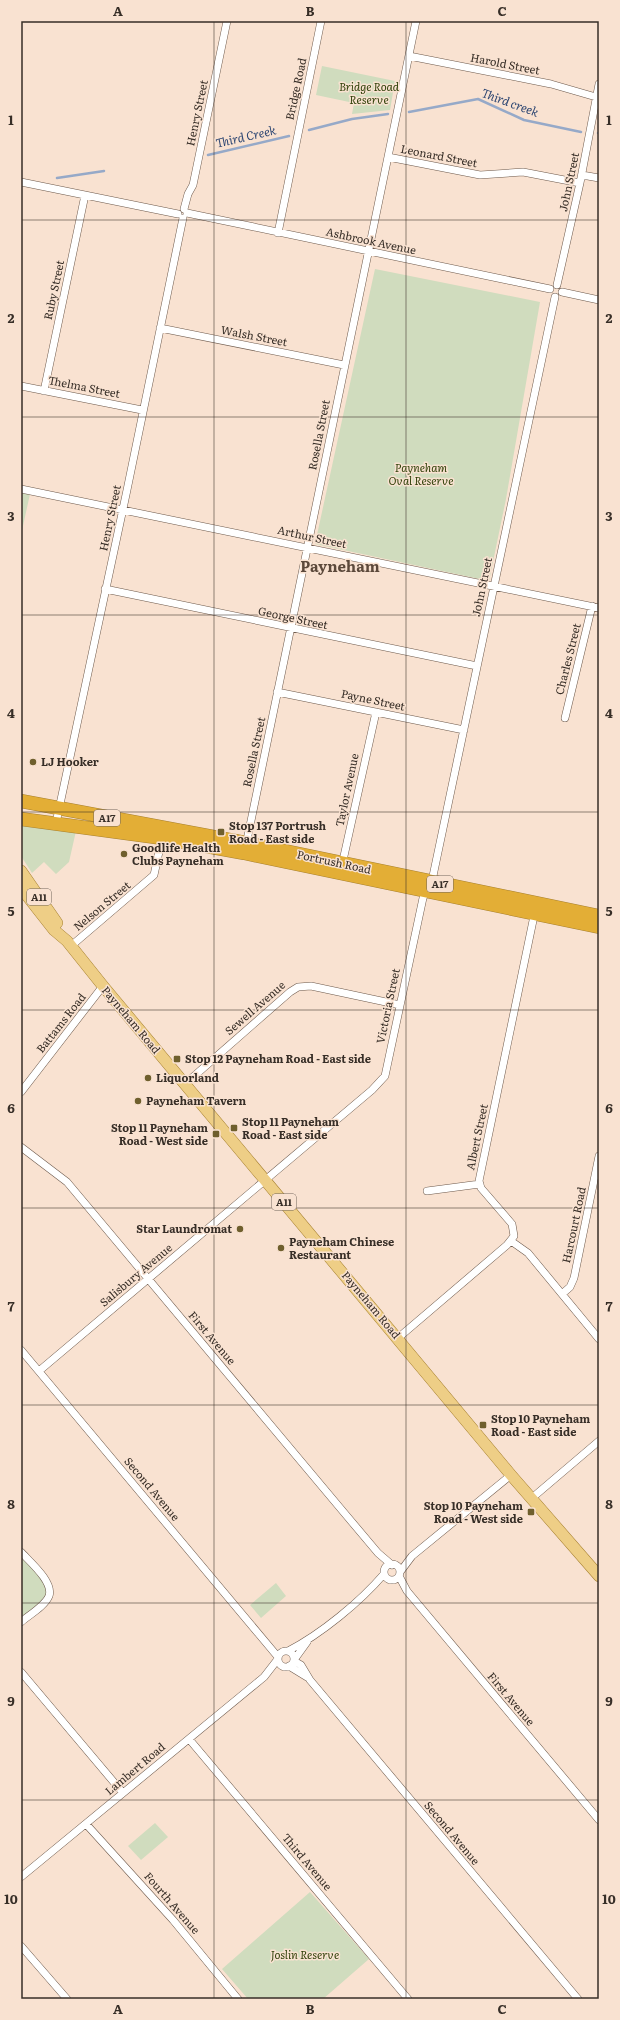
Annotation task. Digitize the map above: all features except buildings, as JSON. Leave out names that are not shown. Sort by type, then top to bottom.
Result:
[{"type":"highway","name":"Portrush Road","points":[[21,801],[428,887],[536,908],[599,916]]},
{"type":"highway","name":"Portrush Road","points":[[21,819],[245,848]]},
{"type":"highway","name":"Portrush Road","points":[[536,908],[599,927]]},
{"type":"main road","name":"Payneham Road","points":[[21,871],[58,923],[69,943],[103,986],[511,1475],[599,1576]]},
{"type":"main road","name":"Payneham Road","points":[[21,888],[54,930],[69,943]]},
{"type":"street","name":"Henry Street","points":[[56,823],[123,510],[183,213],[188,194],[193,185],[228,21]]},
{"type":"street","name":"Bridge Road","points":[[278,233],[321,21]]},
{"type":"street","name":"Rosella Street","points":[[245,848],[416,21]]},
{"type":"street","name":"Harold Street","points":[[409,56],[551,84],[596,97]]},
{"type":"street","name":"John Street","points":[[554,287],[582,175],[599,84]]},
{"type":"street","name":"Leonard Street","points":[[388,157],[480,175],[523,172],[580,183]]},
{"type":"street","points":[[582,175],[599,178]]},
{"type":"street","name":"Ashbrook Avenue","points":[[21,182],[183,213],[368,252],[554,287]]},
{"type":"street","name":"Ruby Street","points":[[44,391],[85,195]]},
{"type":"street","points":[[562,292],[559,296],[555,297],[551,293],[554,287],[561,288],[562,292],[599,300]]},
{"type":"street","name":"John Street","points":[[428,887],[464,730],[493,586],[555,297]]},
{"type":"street","name":"Walsh Street","points":[[160,328],[344,365]]},
{"type":"street","name":"Thelma Street","points":[[21,386],[142,410]]},
{"type":"street","name":"Arthur Street","points":[[21,489],[595,607]]},
{"type":"street","name":"George Street","points":[[106,589],[290,629],[477,666]]},
{"type":"street","name":"Charles Street","points":[[565,718],[595,607]]},
{"type":"street","name":"Payne Street","points":[[277,692],[464,730]]},
{"type":"street","name":"Taylor Avenue","points":[[341,869],[376,712]]},
{"type":"street","name":"Nelson Street","points":[[69,943],[154,875],[162,838]]},
{"type":"street","name":"Victoria Street","points":[[266,1181],[383,1079],[428,887]]},
{"type":"street","name":"Albert Street","points":[[512,1240],[514,1232],[512,1224],[480,1184],[536,908]]},
{"type":"street","name":"Battams Road","points":[[21,1092],[103,986]]},
{"type":"street","name":"Sewell Avenue","points":[[184,1084],[290,992],[298,987],[311,986],[400,1005]]},
{"type":"street","name":"First Avenue","points":[[21,1147],[62,1178],[378,1553],[393,1565],[407,1591],[599,1820]]},
{"type":"street","name":"Harcourt Road","points":[[562,1294],[570,1287],[574,1278],[599,1156]]},
{"type":"street","name":"Salisbury Avenue","points":[[39,1372],[266,1181]]},
{"type":"street","points":[[427,1191],[480,1184]]},
{"type":"street","points":[[398,1338],[512,1240],[528,1253],[599,1339]]},
{"type":"street","name":"Second Avenue","points":[[21,1350],[267,1642],[282,1655]]},
{"type":"street","points":[[532,1498],[599,1441]]},
{"type":"street","points":[[393,1565],[412,1556],[511,1475]]},
{"type":"street","points":[[21,1622],[46,1599],[49,1591],[43,1577],[22,1553]]},
{"type":"street","name":"First Avenue","points":[[378,1553],[384,1571],[390,1580],[407,1591]]},
{"type":"street","points":[[399,1574],[412,1556]]},
{"type":"street","name":"Lambert Road","points":[[371,1589],[384,1571],[393,1565]]},
{"type":"street","name":"Lambert Road","points":[[21,1877],[264,1677],[282,1655],[308,1641],[371,1589],[390,1580],[396,1579],[399,1574]]},
{"type":"street","name":"Lambert Road","points":[[264,1677],[290,1664],[308,1641]]},
{"type":"street","points":[[282,1655],[293,1655],[290,1664],[279,1663],[282,1655]]},
{"type":"street","name":"Second Avenue","points":[[290,1664],[310,1680],[578,1999]]},
{"type":"street","points":[[21,1672],[123,1794]]},
{"type":"street","name":"Third Avenue","points":[[189,1739],[408,1999]]},
{"type":"street","name":"Fourth Avenue","points":[[86,1824],[173,1920],[238,1999]]},
{"type":"street","points":[[21,1946],[67,1999]]},
{"type":"green space","name":"Bridge Road Reserve","points":[[322,66],[395,81],[390,110],[352,114],[354,103],[316,95]]},
{"type":"green space","name":"Payneham Oval Reserve","points":[[375,269],[540,302],[506,499],[489,581],[315,544]]},
{"type":"green space","points":[[21,492],[30,494],[21,535]]},
{"type":"green space","points":[[21,824],[76,831],[69,862],[56,874],[44,862],[32,873],[21,856]]},
{"type":"green space","points":[[21,1555],[43,1577],[49,1595],[21,1622]]},
{"type":"green space","points":[[276,1583],[286,1596],[261,1618],[250,1605]]},
{"type":"green space","points":[[155,1823],[168,1837],[141,1860],[128,1846]]},
{"type":"green space","name":"Joslin Reserve","points":[[310,1892],[369,1959],[323,1999],[248,1999],[222,1969]]},
{"type":"waterway","name":"Third creek","points":[[409,112],[478,99],[524,120],[581,132]]},
{"type":"waterway","name":"Third creek","points":[[309,130],[352,119],[388,114]]},
{"type":"waterway","name":"Third Creek","points":[[208,155],[289,136]]},
{"type":"waterway","name":"Third Creek","points":[[57,178],[104,171]]},
{"type":"place","name":"LJ Hooker","points":[[33,762]]},
{"type":"place","name":"Stop 137 Portrush Road - East side","points":[[221,832]]},
{"type":"place","name":"Goodlife Health Clubs Payneham","points":[[124,854]]},
{"type":"place","name":"Stop 12 Payneham Road - East side","points":[[177,1059]]},
{"type":"place","name":"Liquorland","points":[[148,1078]]},
{"type":"place","name":"Payneham Tavern","points":[[138,1101]]},
{"type":"place","name":"Stop 11 Payneham Road - East side","points":[[234,1128]]},
{"type":"place","name":"Stop 11 Payneham Road - West side","points":[[216,1134]]},
{"type":"place","name":"Star Laundromat","points":[[240,1229]]},
{"type":"place","name":"Payneham Chinese Restaurant","points":[[281,1248]]},
{"type":"place","name":"Stop 10 Payneham Road - East side","points":[[483,1425]]},
{"type":"place","name":"Stop 10 Payneham Road - West side","points":[[531,1512]]},
{"type":"district","name":"Payneham","points":[[340,567]]}]
